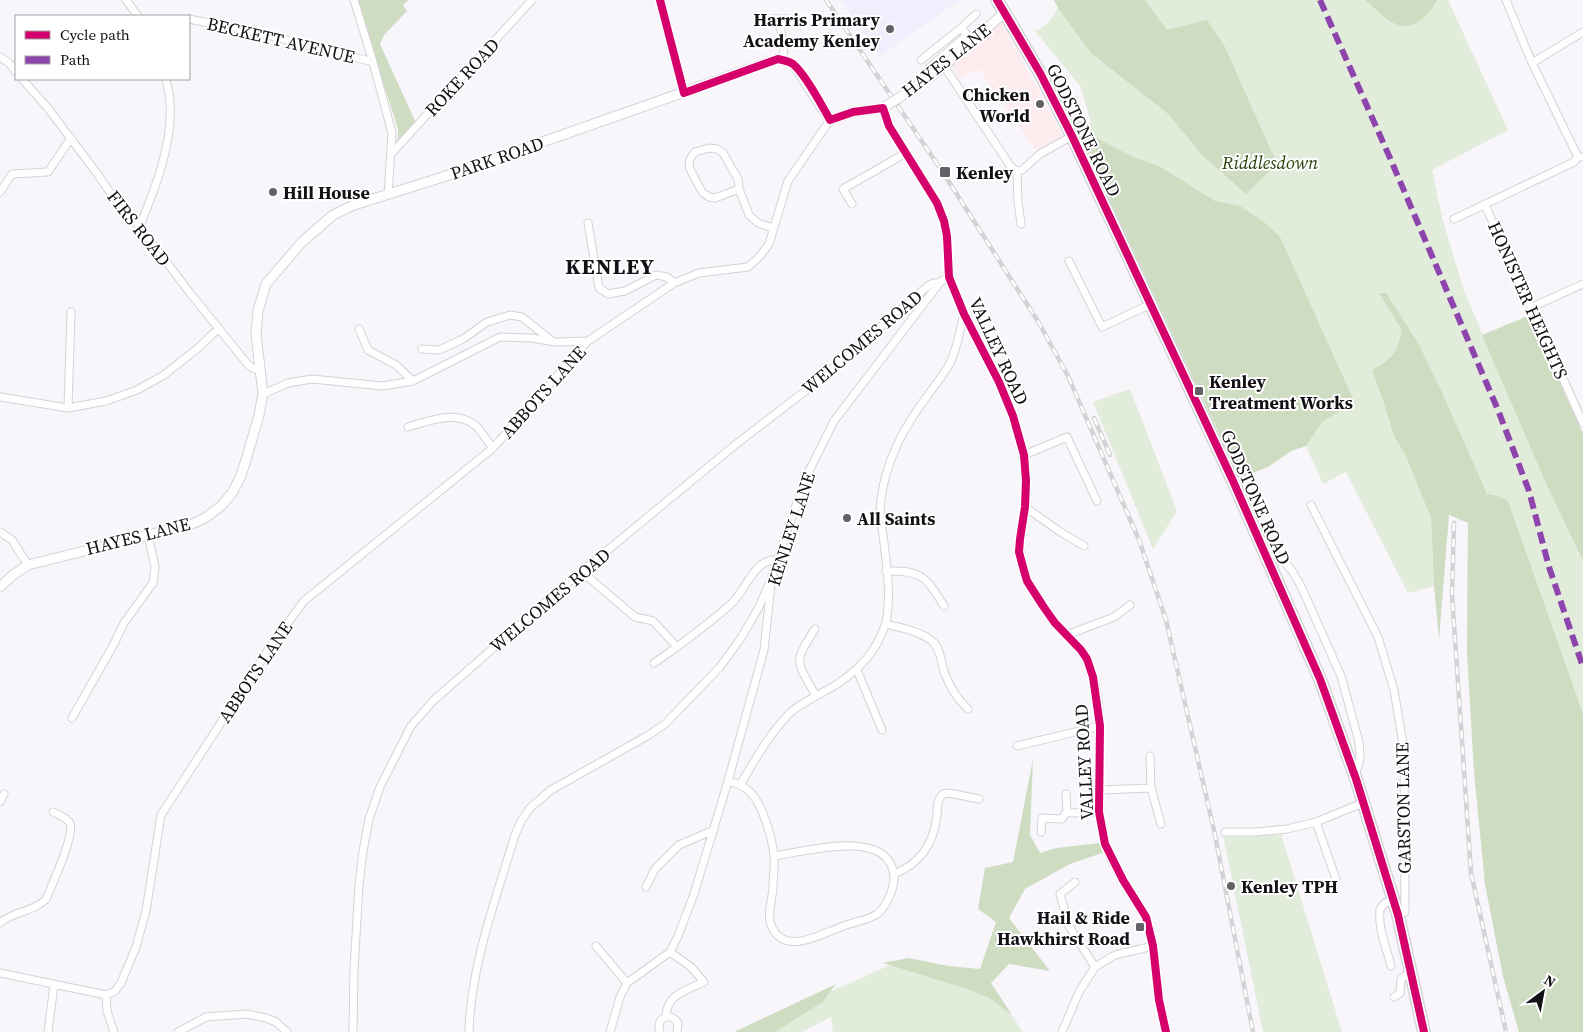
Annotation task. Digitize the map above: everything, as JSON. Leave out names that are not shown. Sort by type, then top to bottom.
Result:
[{"type":"highway","name":"GODSTONE ROAD","points":[[997,0],[1040,73],[1072,136],[1263,548],[1320,679],[1356,779],[1394,901],[1424,1032]]},
{"type":"street","points":[[126,0],[137,15]]},
{"type":"street","points":[[354,0],[392,132],[388,194]]},
{"type":"street","name":"ROKE ROAD","points":[[391,154],[532,0]]},
{"type":"street","points":[[660,0],[684,93]]},
{"type":"street","points":[[1454,220],[1574,162],[1580,157],[1532,63],[1506,0]]},
{"type":"street","name":"HAYES LANE","points":[[830,120],[853,112],[883,108],[934,74],[1004,13]]},
{"type":"street","points":[[921,60],[976,14]]},
{"type":"street","name":"BECKETT AVENUE","points":[[190,19],[268,35],[373,62]]},
{"type":"street","points":[[771,19],[788,19]]},
{"type":"street","points":[[263,394],[288,383],[312,379],[382,386],[412,381],[500,338],[532,338],[572,343],[588,341],[674,283],[699,273],[748,267],[769,244],[788,181],[830,120],[794,65],[783,60],[785,45],[780,31],[780,20]]},
{"type":"street","points":[[934,74],[929,68],[967,35],[961,28]]},
{"type":"street","points":[[1532,63],[1583,32]]},
{"type":"street","points":[[0,57],[9,63],[15,71]]},
{"type":"street","name":"PARK ROAD","points":[[263,394],[256,334],[258,311],[266,284],[302,242],[333,215],[354,205],[443,177],[778,59],[783,60]]},
{"type":"street","points":[[944,66],[1011,167],[1017,171],[1022,170],[1040,154],[1072,136]]},
{"type":"street","name":"FIRS ROAD","points":[[23,80],[47,107],[109,191],[129,213],[249,366],[260,369]]},
{"type":"street","points":[[139,228],[152,198],[170,126],[170,101],[166,80]]},
{"type":"street","points":[[883,108],[889,126],[937,203],[944,221],[948,246],[949,277]]},
{"type":"street","points":[[0,192],[12,174],[48,172],[71,138]]},
{"type":"street","points":[[739,189],[715,198],[709,197],[702,192],[689,167],[690,159],[695,152],[709,148],[717,149],[723,153],[738,179],[739,189],[753,220],[773,228]]},
{"type":"street","points":[[852,204],[842,189],[906,153]]},
{"type":"street","points":[[1017,171],[1021,224]]},
{"type":"street","name":"HONISTER HEIGHTS","points":[[1485,205],[1583,423]]},
{"type":"street","points":[[588,223],[599,288],[608,294],[625,291],[656,275],[667,277],[674,283]]},
{"type":"street","points":[[1069,261],[1102,327],[1151,304]]},
{"type":"street","name":"KENLEY LANE","points":[[627,983],[670,952],[694,894],[714,830],[764,650],[772,576],[805,479],[834,421],[939,284],[949,277]]},
{"type":"street","name":"VALLEY ROAD","points":[[949,277],[964,314],[999,382],[1013,416],[1024,455],[1025,507],[1019,552],[1027,581],[1051,617],[1081,650],[1087,659],[1093,677],[1100,726],[1099,812],[1105,844],[1123,880],[1146,917],[1153,946],[1159,1000],[1166,1032]]},
{"type":"street","name":"WELCOMES ROAD","points":[[353,1032],[359,885],[369,819],[380,787],[411,726],[433,701],[582,572],[735,445],[813,385],[929,285],[934,282],[939,284]]},
{"type":"street","points":[[1532,307],[1583,284]]},
{"type":"street","points":[[68,408],[71,312]]},
{"type":"street","points":[[740,785],[772,733],[792,712],[856,670],[871,654],[886,624],[889,602],[880,511],[881,496],[890,460],[917,410],[948,365],[954,353],[964,314]]},
{"type":"street","points":[[422,349],[439,350],[463,339],[487,322],[510,315],[522,317],[555,342]]},
{"type":"street","points":[[0,397],[68,408],[106,401],[137,390],[164,375],[198,348],[219,328]]},
{"type":"street","points":[[359,328],[368,350],[396,365],[412,381]]},
{"type":"street","name":"ABBOTS LANE","points":[[106,995],[115,991],[121,983],[136,947],[146,911],[161,815],[257,665],[304,601],[493,448],[588,341]]},
{"type":"street","name":"HAYES LANE","points":[[0,587],[28,564],[192,524],[205,518],[221,506],[232,493],[240,478],[259,415],[263,394]]},
{"type":"street","points":[[408,427],[442,417],[457,418],[476,426],[493,448]]},
{"type":"street","points":[[1024,455],[1067,437],[1097,500]]},
{"type":"street","name":"GARSTON LANE","points":[[1311,505],[1378,637],[1394,690],[1404,750],[1406,904],[1404,914],[1398,915]]},
{"type":"street","points":[[1025,507],[1084,546]]},
{"type":"street","points":[[0,532],[12,540],[28,564]]},
{"type":"street","points":[[72,718],[124,623],[153,583],[155,567],[148,535]]},
{"type":"street","name":"GODSTONE ROAD","points":[[1263,548],[1283,560],[1292,571],[1301,586],[1341,676],[1359,742],[1360,758],[1356,779]]},
{"type":"street","points":[[654,663],[733,603],[747,580],[766,562],[778,560]]},
{"type":"street","points":[[886,572],[906,571],[918,575],[931,586],[944,606]]},
{"type":"street","points":[[582,572],[635,617],[652,621],[677,647]]},
{"type":"street","points":[[469,1032],[476,969],[515,835],[521,821],[530,808],[551,790],[641,740],[665,724],[720,667],[741,638],[758,609],[772,576]]},
{"type":"street","points":[[1067,635],[1114,617],[1130,605]]},
{"type":"street","points":[[886,624],[924,636],[938,647],[945,674],[951,687],[968,709]]},
{"type":"street","points":[[815,629],[800,654],[799,666],[816,696]]},
{"type":"street","points":[[856,670],[882,730]]},
{"type":"street","points":[[1017,746],[1100,726]]},
{"type":"street","points":[[1150,756],[1151,788],[1162,824]]},
{"type":"street","points":[[728,781],[740,785],[755,797],[764,814],[774,856],[769,917],[777,936],[791,942],[815,938],[877,913],[891,893],[894,883],[891,864],[885,856],[878,851],[859,846],[845,844],[774,856]]},
{"type":"street","points":[[1100,790],[1151,788]]},
{"type":"street","points":[[894,874],[905,870],[917,861],[927,849],[934,831],[937,802],[943,794],[949,793],[979,799]]},
{"type":"street","points":[[0,802],[4,794]]},
{"type":"street","points":[[1040,832],[1042,818],[1062,819],[1066,811],[1066,794]]},
{"type":"street","points":[[1225,832],[1276,831],[1316,822],[1360,804],[1364,806]]},
{"type":"street","points":[[1066,811],[1099,812]]},
{"type":"street","points":[[0,923],[10,916],[41,904],[46,899],[70,837],[70,824],[65,817],[53,812]]},
{"type":"street","points":[[1316,822],[1336,879]]},
{"type":"street","points":[[646,887],[655,869],[679,845],[714,830]]},
{"type":"street","points":[[1075,882],[1060,894],[1070,926],[1095,967]]},
{"type":"street","points":[[1391,966],[1387,947],[1381,936],[1379,921],[1380,909],[1385,904],[1394,901]]},
{"type":"street","points":[[596,946],[627,983],[620,997],[610,1032]]},
{"type":"street","points":[[1062,1032],[1078,992],[1095,967],[1115,955],[1153,946]]},
{"type":"street","points":[[660,1032],[659,1022],[666,1016],[666,1009],[670,1001],[677,994],[704,982],[691,967],[670,952]]},
{"type":"street","points":[[1394,997],[1400,993],[1401,978],[1410,972]]},
{"type":"street","points":[[0,973],[106,995],[107,1011],[114,1032]]},
{"type":"street","points":[[48,1032],[54,985]]},
{"type":"street","points":[[178,1032],[206,1017],[247,1014],[276,1022],[287,1032]]},
{"type":"street","points":[[666,1016],[675,1018],[679,1026],[677,1032]]},
{"type":"shaded area","name":"Harris Primary Academy Kenley","points":[[841,0],[959,0],[879,57]]},
{"type":"shaded area","points":[[999,17],[1063,137],[1037,152],[979,69],[959,79],[951,63]]},
{"type":"green space","points":[[357,0],[409,0],[403,5],[407,11],[384,35],[380,44],[416,123],[395,148],[398,129]]},
{"type":"green space","points":[[1054,0],[1145,0],[1167,30],[1207,20],[1224,45],[1277,164],[1246,194],[1204,157],[1167,113],[1091,53]]},
{"type":"green space","name":"Riddlesdown","points":[[1061,0],[1448,0],[1508,130],[1432,170],[1442,217],[1463,288],[1548,488],[1583,561],[1583,1032],[1519,1032],[1503,976],[1485,884],[1474,771],[1467,652],[1468,522],[1449,514],[1431,518],[1434,586],[1408,593],[1346,472],[1323,484],[1306,446],[1291,451],[1268,467],[1240,478],[1072,120],[1091,123],[1081,87],[1035,31],[1044,26],[1051,18]]},
{"type":"green space","points":[[1365,0],[1437,0],[1429,12],[1419,21],[1407,26],[1400,26],[1383,16]]},
{"type":"green space","points":[[1072,120],[1104,142],[1135,158],[1159,166],[1215,201],[1240,206],[1264,222],[1280,237],[1355,403],[1323,421],[1306,446],[1291,451],[1268,467],[1240,478]]},
{"type":"green space","points":[[1379,293],[1386,293],[1418,343],[1487,494],[1498,496],[1508,501],[1583,714],[1583,1032],[1519,1032],[1503,976],[1485,884],[1474,771],[1467,652],[1468,523],[1449,515],[1439,640],[1431,518],[1406,456],[1394,436],[1372,370],[1390,358],[1396,350],[1402,330]]},
{"type":"green space","points":[[1530,315],[1583,434],[1583,561],[1548,488],[1482,335]]},
{"type":"green space","points":[[1130,389],[1177,511],[1153,549],[1093,402]]},
{"type":"green space","points":[[1033,759],[1030,835],[1040,853],[1056,848],[1100,843],[1105,852],[1070,864],[1025,889],[1009,918],[1050,971],[1009,964],[991,983],[1012,1015],[989,998],[967,989],[883,963],[909,958],[948,966],[980,969],[996,922],[978,909],[985,868],[1013,862]]},
{"type":"green space","points":[[1281,834],[1342,1032],[1263,1032],[1223,835]]},
{"type":"green space","points":[[890,965],[972,990],[1001,1006],[1012,1016],[1023,1032],[833,1032],[831,1017],[802,1032],[775,1032],[823,1002],[830,992]]},
{"type":"green space","points":[[836,984],[823,1002],[775,1032],[734,1032]]},
{"type":"railway","points":[[826,0],[942,171],[1039,323],[1068,376],[1139,540],[1166,620],[1215,835],[1253,1032]]},
{"type":"railway","points":[[1094,418],[1110,455]]},
{"type":"railway","points":[[1454,523],[1452,595],[1471,873],[1506,1032]]},
{"type":"marked path","points":[[1320,0],[1498,410],[1529,491],[1549,567],[1583,667]]},
{"type":"cycle path","points":[[660,0],[684,93],[778,59],[790,62],[808,82],[830,120],[853,112],[883,108],[889,126],[937,203],[947,236],[949,277],[964,314],[999,382],[1013,416],[1024,455],[1025,507],[1019,552],[1027,581],[1055,623],[1081,650],[1087,659],[1093,677],[1100,726],[1099,812],[1105,844],[1123,880],[1146,917],[1153,946],[1159,1000],[1166,1032]]},
{"type":"cycle path","points":[[997,0],[1040,73],[1072,136],[1233,481],[1320,679],[1356,779],[1398,915],[1424,1032]]},
{"type":"place","name":"Harris Primary Academy Kenley","points":[[890,29]]},
{"type":"place","name":"Chicken World","points":[[1040,104]]},
{"type":"place","name":"Kenley","points":[[945,172]]},
{"type":"place","name":"Hill House","points":[[273,192]]},
{"type":"place","name":"Kenley Treatment Works","points":[[1199,391]]},
{"type":"place","name":"All Saints","points":[[847,518]]},
{"type":"place","name":"Kenley TPH","points":[[1231,886]]},
{"type":"place","name":"Hail & Ride Hawkhirst Road","points":[[1140,927]]},
{"type":"district","name":"KENLEY","points":[[610,266]]}]
